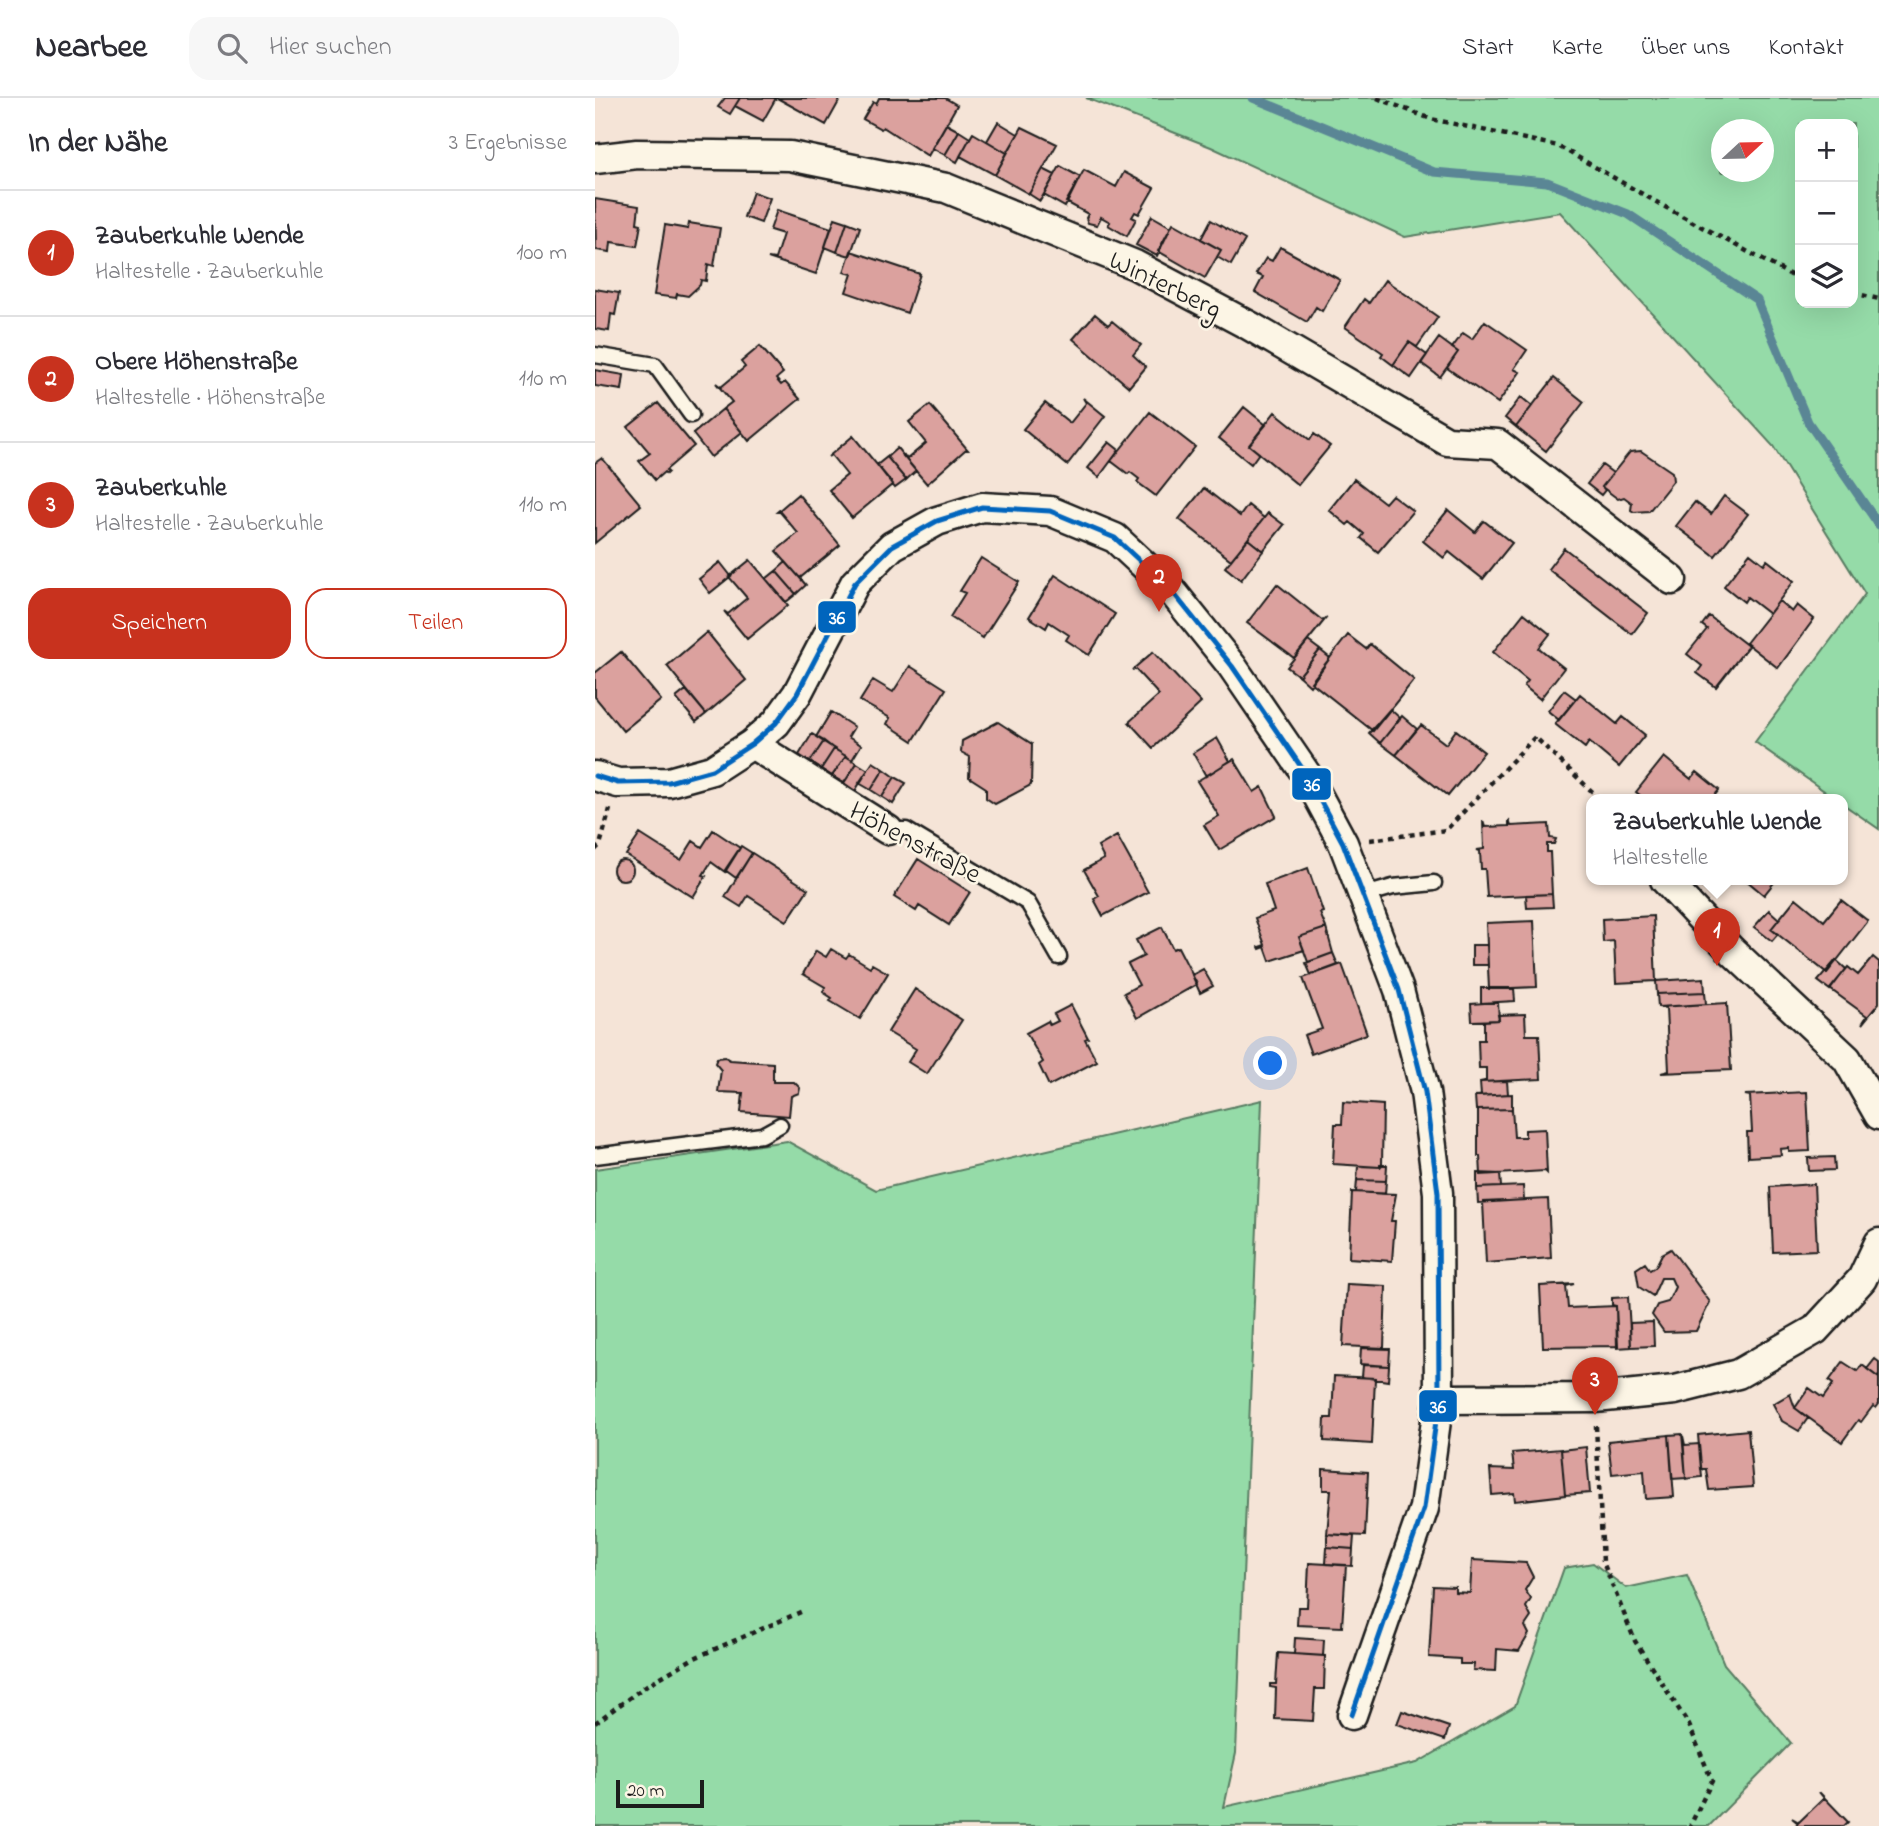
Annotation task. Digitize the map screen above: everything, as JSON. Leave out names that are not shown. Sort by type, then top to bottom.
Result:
[{"type":"street","name":"Winterberg","points":[[595,159],[637,154],[790,156],[946,188],[1136,265],[1250,326],[1447,441],[1498,444],[1672,580]]},
{"type":"street","points":[[606,780],[669,782],[712,770],[752,744],[776,723],[797,694],[855,583],[892,546],[937,521],[982,507],[1050,511],[1115,538],[1171,590],[1232,666],[1306,775],[1343,843],[1365,895],[1399,990],[1425,1092],[1438,1192],[1439,1399],[1424,1508],[1352,1715]]},
{"type":"street","name":"Höhenstraße","points":[[752,744],[888,830]]},
{"type":"street","points":[[1670,885],[1731,950],[1847,1059],[1879,1115]]},
{"type":"street","points":[[1439,1399],[1595,1398],[1675,1390],[1738,1374],[1815,1330],[1862,1279],[1879,1243]]},
{"type":"lane","points":[[595,355],[655,365],[691,415]]},
{"type":"lane","name":"Höhenstraße","points":[[888,830],[906,830],[1028,903],[1059,957]]},
{"type":"lane","points":[[1365,895],[1393,887],[1434,883]]},
{"type":"lane","points":[[595,1156],[762,1135],[780,1125]]},
{"type":"path","points":[[1377,98],[1431,119],[1558,146],[1795,277]]},
{"type":"path","points":[[1858,294],[1879,299]]},
{"type":"path","points":[[1343,843],[1446,830],[1535,737],[1595,794]]},
{"type":"path","points":[[595,850],[600,845],[606,780]]},
{"type":"path","points":[[1595,1398],[1603,1562],[1635,1641],[1689,1725],[1713,1782],[1690,1826]]},
{"type":"path","points":[[595,1723],[647,1685],[692,1659],[803,1611]]},
{"type":"green space","points":[[1086,98],[1879,98],[1879,829],[1848,807],[1848,794],[1829,794],[1755,742],[1865,594],[1773,446],[1560,212],[1405,237],[1211,147]]},
{"type":"green space","points":[[1262,1100],[1236,1753],[1224,1807],[1417,1763],[1515,1706],[1564,1568],[1593,1563],[1626,1588],[1687,1575],[1724,1664],[1791,1743],[1709,1826],[595,1826],[595,1169],[787,1141],[876,1190]]},
{"type":"building","points":[[725,98],[740,98],[730,114],[718,107]]},
{"type":"building","points":[[740,98],[776,98],[763,121],[735,106]]},
{"type":"building","points":[[777,98],[841,98],[826,125]]},
{"type":"building","points":[[879,98],[945,98],[957,105],[928,156],[883,127],[881,129],[863,119],[873,102],[876,104]]},
{"type":"building","points":[[998,122],[1018,134],[1007,153],[987,141]]},
{"type":"building","points":[[946,124],[959,131],[945,155],[932,148]]},
{"type":"building","points":[[1022,127],[1057,144],[1029,194],[995,175]]},
{"type":"building","points":[[959,131],[970,138],[957,162],[945,155]]},
{"type":"building","points":[[973,133],[1007,153],[995,175],[960,156]]},
{"type":"building","points":[[1060,166],[1080,177],[1065,207],[1044,195]]},
{"type":"building","points":[[1043,169],[1055,175],[1040,201],[1029,194]]},
{"type":"building","points":[[1084,170],[1116,187],[1124,172],[1154,188],[1139,214],[1135,212],[1132,217],[1136,219],[1127,236],[1108,225],[1110,222],[1101,217],[1097,225],[1088,223],[1088,214],[1066,202]]},
{"type":"building","points":[[753,192],[770,198],[761,223],[744,217]]},
{"type":"building","points":[[595,199],[639,206],[637,223],[641,224],[637,246],[611,242],[610,252],[596,250]]},
{"type":"building","points":[[777,210],[831,228],[816,274],[768,258],[775,259],[783,234],[770,230]]},
{"type":"building","points":[[1152,216],[1171,227],[1157,256],[1136,245]]},
{"type":"building","points":[[835,218],[847,222],[837,252],[825,247]]},
{"type":"building","points":[[1211,220],[1245,240],[1231,265],[1217,257],[1221,250],[1201,239]]},
{"type":"building","points":[[847,222],[860,227],[850,256],[837,252]]},
{"type":"building","points":[[689,223],[720,228],[714,266],[708,264],[706,281],[701,280],[700,285],[688,296],[677,294],[676,298],[654,295],[665,225],[688,229]]},
{"type":"building","points":[[1173,223],[1221,250],[1205,278],[1158,251]]},
{"type":"building","points":[[1280,247],[1340,280],[1322,311],[1316,307],[1307,322],[1255,292],[1263,277],[1256,274],[1266,258],[1272,261]]},
{"type":"building","points":[[851,251],[920,274],[907,313],[846,292],[852,274],[844,272]]},
{"type":"building","points":[[1385,280],[1438,317],[1417,347],[1409,342],[1393,365],[1381,356],[1383,353],[1345,327],[1364,299],[1369,303]]},
{"type":"building","points":[[595,289],[619,293],[615,315],[611,314],[609,331],[595,329]]},
{"type":"building","points":[[1095,314],[1108,325],[1112,321],[1141,345],[1133,355],[1146,367],[1129,387],[1073,339]]},
{"type":"building","points":[[1485,321],[1527,350],[1514,369],[1520,372],[1498,403],[1447,368],[1458,352],[1452,348],[1463,333],[1472,339]]},
{"type":"building","points":[[1439,338],[1458,352],[1440,377],[1421,363]]},
{"type":"building","points":[[1409,342],[1427,355],[1411,378],[1393,365]]},
{"type":"building","points":[[760,346],[783,373],[776,379],[781,385],[785,382],[800,399],[749,441],[723,409],[732,402],[716,383],[721,387],[745,367],[741,362]]},
{"type":"building","points":[[595,370],[624,375],[622,390],[595,386]]},
{"type":"building","points":[[1554,378],[1584,402],[1546,451],[1516,427]]},
{"type":"building","points":[[1521,397],[1532,406],[1516,427],[1505,418]]},
{"type":"building","points":[[1083,398],[1105,416],[1067,465],[1023,429],[1045,403],[1070,423],[1086,403]]},
{"type":"building","points":[[658,403],[694,446],[666,470],[666,474],[664,472],[655,480],[639,461],[650,453],[628,427]]},
{"type":"building","points":[[930,405],[968,450],[927,484],[903,456],[907,459],[926,443],[909,422]]},
{"type":"building","points":[[1244,407],[1266,425],[1249,445],[1259,453],[1251,464],[1219,438]]},
{"type":"building","points":[[723,409],[742,432],[711,457],[693,434]]},
{"type":"building","points":[[1150,412],[1195,447],[1156,496],[1137,482],[1139,479],[1130,472],[1128,474],[1111,461]]},
{"type":"building","points":[[1275,412],[1310,440],[1314,434],[1330,446],[1298,485],[1249,445]]},
{"type":"building","points":[[853,436],[893,484],[852,518],[829,490],[847,475],[831,455],[828,457]]},
{"type":"building","points":[[1109,442],[1119,450],[1099,477],[1088,468]]},
{"type":"building","points":[[897,448],[916,471],[906,480],[887,457]]},
{"type":"building","points":[[1641,451],[1672,472],[1673,481],[1649,511],[1634,512],[1631,510],[1632,503],[1624,497],[1618,499],[1602,487],[1630,452]]},
{"type":"building","points":[[887,457],[906,480],[895,488],[877,465]]},
{"type":"building","points":[[602,458],[641,505],[595,543],[595,463]]},
{"type":"building","points":[[1602,465],[1613,473],[1602,487],[1605,490],[1601,495],[1587,484]]},
{"type":"building","points":[[1354,479],[1385,503],[1392,495],[1413,511],[1378,552],[1361,538],[1364,534],[1350,522],[1347,525],[1329,510]]},
{"type":"building","points":[[1204,488],[1240,516],[1248,505],[1264,518],[1231,560],[1179,519]]},
{"type":"building","points":[[798,494],[840,545],[800,578],[776,551],[798,533],[780,512],[777,512]]},
{"type":"building","points":[[1724,496],[1748,514],[1715,556],[1676,526],[1695,502],[1711,514]]},
{"type":"building","points":[[1448,510],[1475,532],[1484,521],[1512,543],[1483,579],[1449,552],[1444,558],[1423,541]]},
{"type":"building","points":[[1268,513],[1284,525],[1263,551],[1248,539]]},
{"type":"building","points":[[1248,539],[1263,551],[1241,580],[1225,567]]},
{"type":"building","points":[[1564,548],[1648,613],[1632,634],[1548,569]]},
{"type":"building","points":[[1750,553],[1764,564],[1767,560],[1794,581],[1769,614],[1747,597],[1744,602],[1724,586]]},
{"type":"building","points":[[981,558],[1019,582],[983,638],[950,617],[965,593],[960,591]]},
{"type":"building","points":[[750,560],[788,605],[747,639],[724,611],[728,614],[747,598],[729,577]]},
{"type":"building","points":[[720,562],[731,576],[710,593],[699,579]]},
{"type":"building","points":[[786,562],[806,585],[796,594],[776,571]]},
{"type":"building","points":[[776,571],[796,594],[786,602],[766,579]]},
{"type":"building","points":[[1055,575],[1115,614],[1089,655],[1066,640],[1069,635],[1049,622],[1046,628],[1029,617]]},
{"type":"building","points":[[1277,584],[1323,621],[1327,617],[1294,658],[1247,623]]},
{"type":"building","points":[[1779,601],[1792,612],[1797,605],[1814,619],[1778,668],[1746,643]]},
{"type":"building","points":[[1524,613],[1550,634],[1539,648],[1564,668],[1540,699],[1524,686],[1528,681],[1493,652]]},
{"type":"building","points":[[1709,616],[1748,646],[1716,687],[1697,673],[1702,666],[1687,654],[1707,629],[1702,625]]},
{"type":"building","points":[[707,632],[746,680],[706,714],[667,666]]},
{"type":"building","points":[[1348,635],[1366,649],[1370,644],[1414,680],[1373,731],[1311,682]]},
{"type":"building","points":[[1308,641],[1320,650],[1299,676],[1287,667]]},
{"type":"building","points":[[1320,650],[1330,658],[1310,686],[1299,676]]},
{"type":"building","points":[[621,652],[661,700],[623,731],[595,697],[595,673]]},
{"type":"building","points":[[1153,652],[1201,703],[1153,748],[1129,722],[1159,695],[1135,669],[1132,670]]},
{"type":"building","points":[[910,666],[946,689],[913,741],[887,724],[890,718],[860,701],[873,680],[893,692]]},
{"type":"building","points":[[686,690],[706,714],[696,722],[676,698]]},
{"type":"building","points":[[1564,690],[1576,699],[1559,720],[1548,711]]},
{"type":"building","points":[[1580,694],[1617,724],[1623,717],[1645,735],[1619,767],[1589,742],[1585,748],[1555,724]]},
{"type":"building","points":[[1390,709],[1400,718],[1380,743],[1369,733]]},
{"type":"building","points":[[831,712],[854,727],[848,737],[861,745],[852,760],[816,737]]},
{"type":"building","points":[[1402,716],[1417,729],[1396,755],[1380,743]]},
{"type":"building","points":[[998,722],[1032,744],[1031,785],[995,804],[986,798],[986,788],[969,777],[970,757],[961,752],[962,741]]},
{"type":"building","points":[[1421,725],[1446,744],[1456,730],[1484,752],[1448,796],[1396,755]]},
{"type":"building","points":[[812,734],[824,741],[810,762],[799,755]]},
{"type":"building","points":[[1217,738],[1230,761],[1206,776],[1193,753]]},
{"type":"building","points":[[824,741],[834,749],[821,769],[810,762]]},
{"type":"building","points":[[834,749],[846,756],[832,776],[821,769]]},
{"type":"building","points":[[846,756],[857,763],[844,783],[832,776]]},
{"type":"building","points":[[1664,757],[1691,779],[1697,772],[1719,790],[1716,794],[1636,792]]},
{"type":"building","points":[[1234,759],[1254,792],[1262,787],[1276,816],[1219,850],[1204,825],[1219,816],[1197,781]]},
{"type":"building","points":[[873,762],[884,769],[871,790],[859,783]]},
{"type":"building","points":[[857,763],[868,770],[855,791],[844,783]]},
{"type":"building","points":[[884,769],[895,777],[882,797],[871,790]]},
{"type":"building","points":[[895,777],[906,783],[893,804],[882,797]]},
{"type":"building","points":[[1509,820],[1511,826],[1549,824],[1550,838],[1556,839],[1554,844],[1547,844],[1547,852],[1550,852],[1552,894],[1487,897],[1485,869],[1481,869],[1480,851],[1477,850],[1484,849],[1483,821],[1485,827],[1509,826]]},
{"type":"building","points":[[713,830],[740,848],[725,872],[711,862],[693,897],[626,855],[640,834],[681,860],[693,841],[702,847]]},
{"type":"building","points":[[1117,836],[1148,892],[1103,916],[1094,899],[1099,896],[1084,870],[1104,859],[1098,847]]},
{"type":"building","points":[[741,846],[752,853],[736,878],[725,870]]},
{"type":"building","points":[[752,853],[808,889],[787,921],[748,896],[741,907],[725,897]]},
{"type":"building","points":[[918,859],[970,892],[949,925],[919,906],[916,911],[894,897]]},
{"type":"building","points":[[623,860],[630,863],[633,870],[630,877],[623,880],[616,877],[613,870],[616,863]]},
{"type":"building","points":[[1308,868],[1326,928],[1299,937],[1304,950],[1270,961],[1265,947],[1259,947],[1265,945],[1255,918],[1274,911],[1265,884]]},
{"type":"building","points":[[1752,885],[1772,885],[1764,895]]},
{"type":"building","points":[[1552,894],[1553,907],[1527,908],[1526,895]]},
{"type":"building","points":[[1796,898],[1824,921],[1841,900],[1868,921],[1827,973],[1771,929]]},
{"type":"building","points":[[1769,910],[1779,919],[1771,929],[1778,934],[1772,941],[1754,927]]},
{"type":"building","points":[[1653,916],[1656,981],[1616,983],[1614,941],[1603,942],[1602,919]]},
{"type":"building","points":[[1534,921],[1537,987],[1489,989],[1486,923]]},
{"type":"building","points":[[1162,927],[1173,949],[1178,947],[1197,984],[1137,1018],[1124,993],[1139,985],[1128,964],[1144,956],[1136,940]]},
{"type":"building","points":[[1326,928],[1333,953],[1308,962],[1299,937]]},
{"type":"building","points":[[1472,945],[1487,945],[1488,965],[1472,965]]},
{"type":"building","points":[[831,949],[846,958],[849,954],[870,967],[872,964],[888,973],[860,1019],[830,1001],[832,998],[823,992],[825,987],[803,974],[816,951],[826,957]]},
{"type":"building","points":[[1333,953],[1338,965],[1311,975],[1306,963]]},
{"type":"building","points":[[1873,957],[1879,962],[1879,1003],[1862,1024],[1867,1016],[1830,989],[1848,967],[1858,975]]},
{"type":"building","points":[[1836,960],[1846,969],[1830,990],[1818,981]]},
{"type":"building","points":[[1342,964],[1367,1034],[1311,1054],[1304,1035],[1322,1029],[1303,978]]},
{"type":"building","points":[[1203,969],[1213,986],[1200,993],[1192,975]]},
{"type":"building","points":[[1704,978],[1705,992],[1657,994],[1656,981]]},
{"type":"building","points":[[1481,988],[1514,988],[1515,1001],[1481,1003]]},
{"type":"building","points":[[915,989],[962,1020],[927,1074],[908,1062],[916,1049],[888,1032]]},
{"type":"building","points":[[1705,992],[1706,1004],[1658,1007],[1657,994]]},
{"type":"building","points":[[1498,1002],[1499,1020],[1472,1021],[1471,1004]]},
{"type":"building","points":[[1727,1003],[1731,1070],[1661,1073],[1669,1071],[1666,1008],[1658,1007]]},
{"type":"building","points":[[1071,1005],[1097,1061],[1049,1086],[1039,1065],[1043,1062],[1026,1033],[1048,1021],[1050,1025],[1058,1021],[1054,1014]]},
{"type":"building","points":[[1525,1014],[1526,1035],[1539,1035],[1541,1079],[1480,1082],[1486,1081],[1486,1068],[1479,1068],[1478,1040],[1484,1040],[1484,1021],[1499,1020],[1498,1015]]},
{"type":"building","points":[[725,1057],[730,1060],[773,1063],[773,1082],[794,1082],[800,1088],[799,1093],[791,1096],[789,1116],[741,1112],[743,1093],[718,1092],[721,1070],[715,1063],[717,1058]]},
{"type":"building","points":[[1507,1081],[1508,1094],[1481,1096],[1480,1082]]},
{"type":"building","points":[[1807,1092],[1810,1151],[1789,1152],[1789,1148],[1780,1149],[1781,1155],[1748,1157],[1747,1132],[1752,1132],[1750,1096],[1745,1095]]},
{"type":"building","points":[[1512,1094],[1512,1109],[1476,1110],[1475,1096]]},
{"type":"building","points":[[1343,1102],[1383,1105],[1380,1167],[1333,1164],[1335,1124],[1342,1124]]},
{"type":"building","points":[[1512,1109],[1514,1137],[1525,1137],[1525,1130],[1545,1129],[1547,1173],[1481,1175],[1478,1156],[1478,1110]]},
{"type":"building","points":[[1834,1157],[1835,1170],[1809,1171],[1808,1158]]},
{"type":"building","points":[[1387,1165],[1386,1181],[1357,1180],[1358,1166]]},
{"type":"building","points":[[1477,1173],[1500,1174],[1501,1187],[1477,1188]]},
{"type":"building","points":[[1357,1180],[1386,1181],[1385,1194],[1356,1192]]},
{"type":"building","points":[[1814,1184],[1817,1250],[1773,1252],[1770,1187]]},
{"type":"building","points":[[1523,1186],[1524,1200],[1478,1203],[1477,1188]]},
{"type":"building","points":[[1352,1192],[1396,1194],[1391,1221],[1395,1221],[1392,1261],[1349,1258]]},
{"type":"building","points":[[1548,1199],[1551,1258],[1486,1263],[1483,1202]]},
{"type":"building","points":[[1671,1249],[1710,1302],[1696,1331],[1664,1332],[1652,1315],[1657,1305],[1668,1302],[1675,1287],[1671,1278],[1661,1278],[1653,1296],[1639,1287],[1636,1269],[1645,1263],[1650,1270],[1656,1266],[1662,1254]]},
{"type":"building","points":[[1347,1284],[1386,1286],[1384,1348],[1343,1346]]},
{"type":"building","points":[[1574,1284],[1566,1286],[1568,1308],[1616,1306],[1618,1346],[1543,1347],[1540,1286]]},
{"type":"building","points":[[1628,1297],[1631,1347],[1617,1348],[1616,1306],[1612,1305],[1612,1298]]},
{"type":"building","points":[[1653,1322],[1654,1346],[1631,1347],[1630,1323]]},
{"type":"building","points":[[1361,1348],[1390,1349],[1389,1366],[1360,1364]]},
{"type":"building","points":[[1875,1359],[1879,1362],[1879,1378],[1867,1369]]},
{"type":"building","points":[[1843,1362],[1857,1371],[1862,1365],[1879,1378],[1879,1404],[1876,1408],[1873,1406],[1861,1422],[1858,1420],[1842,1442],[1795,1408],[1809,1388],[1823,1398],[1833,1384],[1829,1381]]},
{"type":"building","points":[[1363,1365],[1389,1366],[1388,1381],[1362,1377]]},
{"type":"building","points":[[1334,1376],[1375,1378],[1372,1444],[1324,1441],[1325,1418],[1332,1418]]},
{"type":"building","points":[[1790,1394],[1795,1408],[1808,1418],[1799,1431],[1782,1421],[1773,1404]]},
{"type":"building","points":[[1748,1430],[1753,1487],[1709,1490],[1706,1469],[1701,1469],[1698,1435]]},
{"type":"building","points":[[1682,1434],[1686,1478],[1672,1479],[1669,1435]]},
{"type":"building","points":[[1669,1435],[1674,1497],[1646,1499],[1644,1471],[1612,1474],[1608,1441]]},
{"type":"building","points":[[1683,1436],[1685,1445],[1699,1444],[1702,1477],[1686,1479]]},
{"type":"building","points":[[1586,1447],[1590,1493],[1565,1495],[1561,1450]]},
{"type":"building","points":[[1561,1449],[1565,1495],[1515,1501],[1514,1493],[1492,1495],[1490,1469],[1514,1470],[1512,1453]]},
{"type":"building","points":[[1323,1469],[1368,1472],[1365,1536],[1327,1534],[1331,1490],[1323,1490]]},
{"type":"building","points":[[1327,1534],[1354,1536],[1353,1549],[1327,1547]]},
{"type":"building","points":[[1327,1547],[1353,1549],[1352,1566],[1326,1564]]},
{"type":"building","points":[[1472,1560],[1526,1563],[1533,1577],[1525,1590],[1531,1599],[1526,1607],[1531,1617],[1525,1626],[1529,1634],[1519,1651],[1497,1649],[1496,1671],[1473,1670],[1474,1664],[1460,1664],[1460,1659],[1429,1657],[1433,1586],[1455,1587],[1455,1592],[1470,1593]]},
{"type":"building","points":[[1309,1563],[1346,1565],[1342,1627],[1297,1625],[1298,1607],[1307,1607]]},
{"type":"building","points":[[1295,1638],[1324,1640],[1323,1656],[1294,1654]]},
{"type":"building","points":[[1278,1653],[1325,1656],[1324,1689],[1315,1689],[1313,1721],[1275,1719],[1276,1688],[1270,1687],[1270,1684],[1276,1684]]},
{"type":"building","points":[[1402,1711],[1449,1727],[1445,1740],[1397,1724]]},
{"type":"building","points":[[1819,1792],[1848,1822],[1844,1826],[1795,1826],[1798,1823],[1792,1818],[1799,1822],[1824,1798]]},
{"type":"waterway","points":[[1253,98],[1434,172],[1547,182],[1628,214],[1757,300],[1808,422],[1879,525]]},
{"type":"transit line","name":"36","points":[[595,776],[618,783],[669,782],[712,770],[752,744],[776,723],[797,694],[855,583],[892,546],[937,521],[982,507],[1050,511],[1115,538],[1171,590],[1232,666],[1306,774],[1343,843],[1399,990],[1425,1092],[1438,1193],[1439,1399],[1424,1508],[1352,1715]]},
{"type":"place","name":"Obere Höhenstraße","points":[[1159,612]]},
{"type":"place","name":"Zauberkuhle Wende","points":[[1717,966]]},
{"type":"place","name":"Zauberkuhle","points":[[1595,1415]]}]
